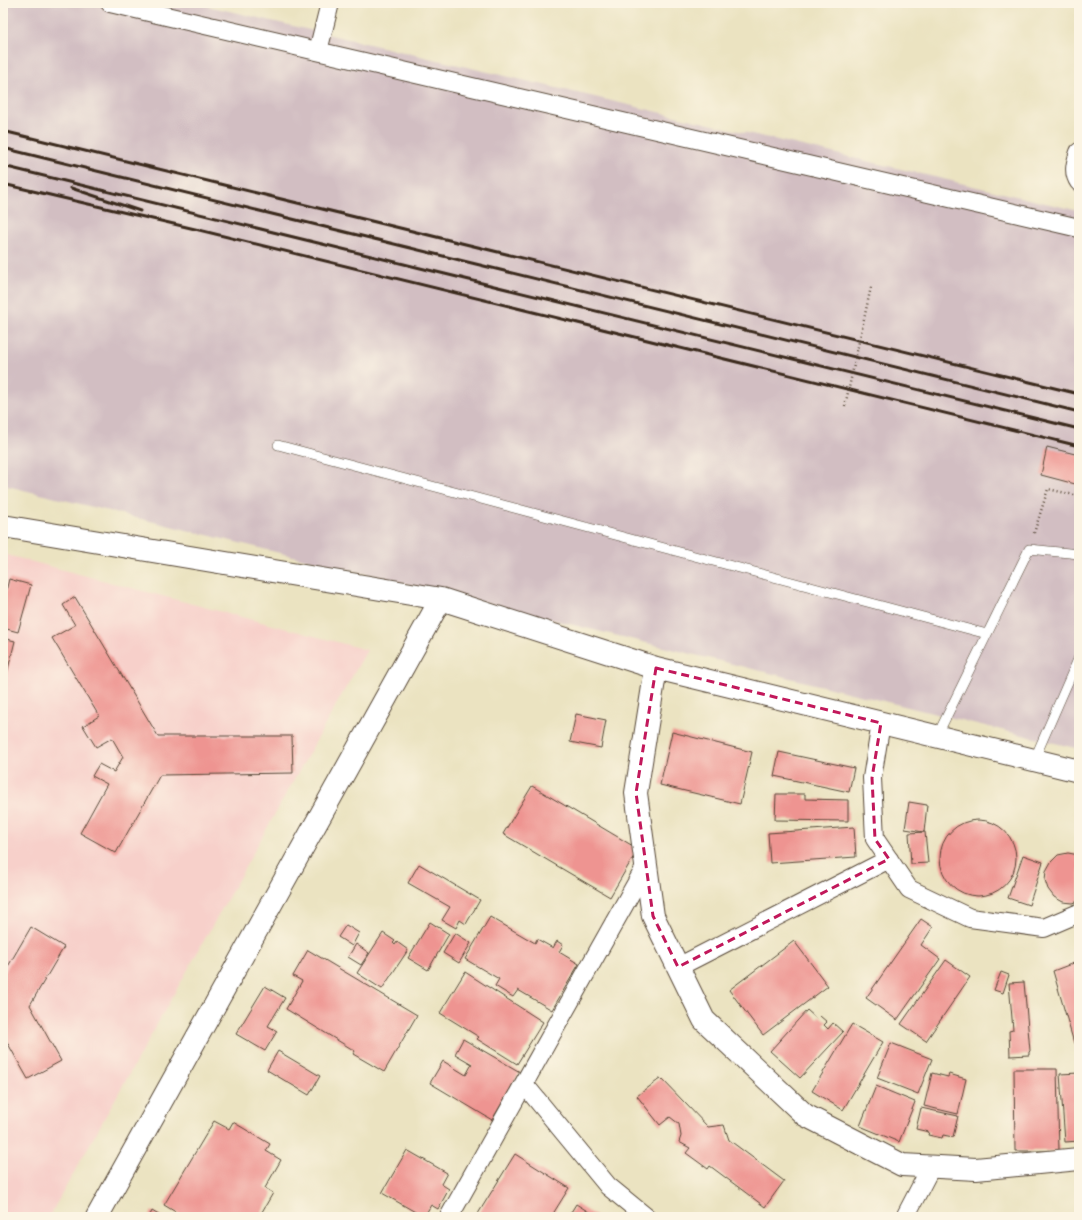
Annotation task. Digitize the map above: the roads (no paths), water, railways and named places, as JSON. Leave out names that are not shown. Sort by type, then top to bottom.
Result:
[{"type":"street","points":[[110,3],[165,9],[318,51],[1079,228]]},
{"type":"street","points":[[318,51],[330,3]]},
{"type":"street","points":[[1079,152],[1075,167],[1076,177],[1079,182]]},
{"type":"street","points":[[3,526],[440,599],[656,668],[1079,771]]},
{"type":"street","points":[[97,1217],[440,599]]},
{"type":"street","points":[[656,668],[636,793],[653,916],[704,1020],[805,1115],[902,1165],[976,1169],[1079,1159]]},
{"type":"street","points":[[881,723],[872,778],[875,838],[910,889],[970,918],[1044,928],[1079,913]]},
{"type":"street","points":[[678,967],[889,859]]},
{"type":"street","points":[[449,1217],[646,866]]},
{"type":"street","points":[[524,1084],[608,1186],[646,1217]]},
{"type":"street","points":[[904,1217],[931,1167]]},
{"type":"lane","points":[[278,445],[987,634]]},
{"type":"lane","points":[[937,736],[1029,549],[1079,554]]},
{"type":"lane","points":[[1034,760],[1079,657]]},
{"type":"railway","points":[[3,131],[1079,394]]},
{"type":"railway","points":[[3,148],[1079,412]]},
{"type":"railway","points":[[3,166],[1079,429]]},
{"type":"railway","points":[[3,184],[195,229],[1079,446]]},
{"type":"railway","points":[[71,188],[140,211]]}]
